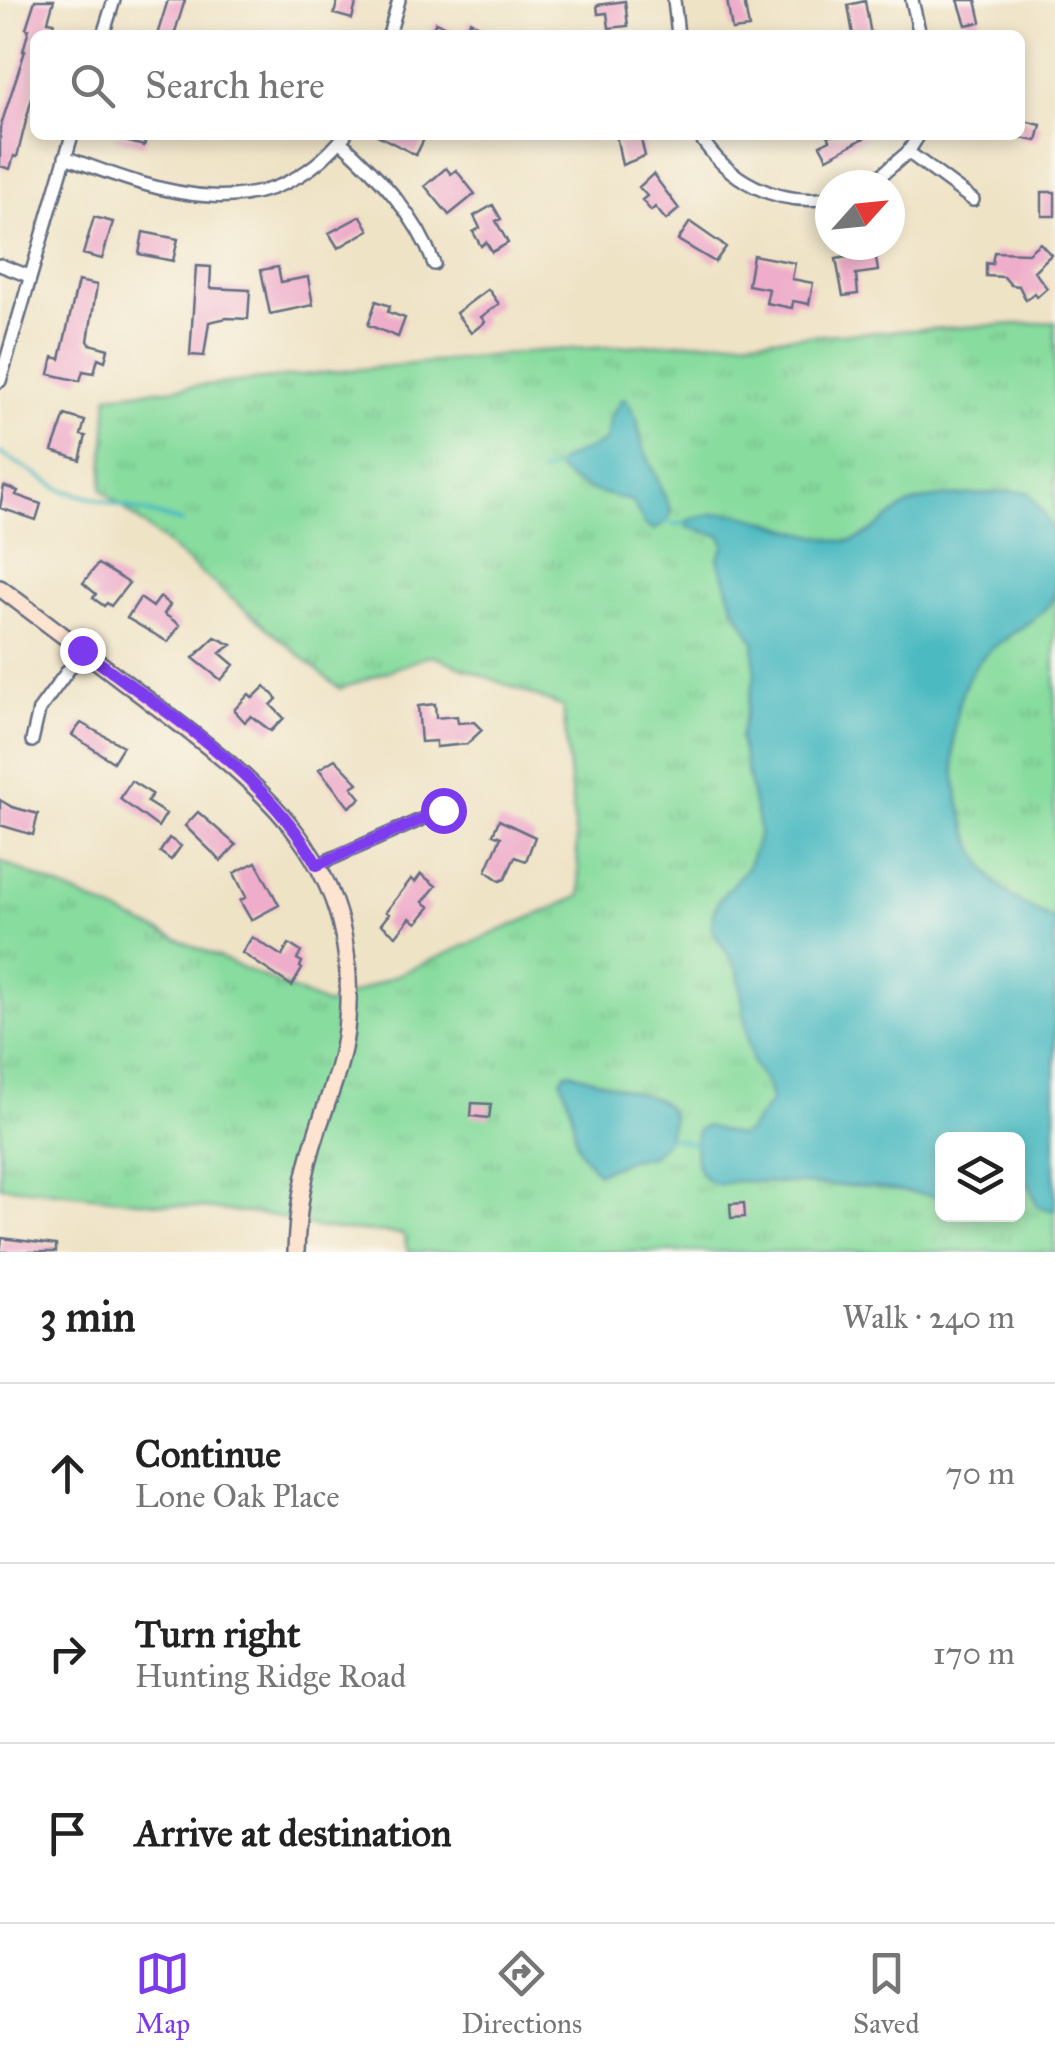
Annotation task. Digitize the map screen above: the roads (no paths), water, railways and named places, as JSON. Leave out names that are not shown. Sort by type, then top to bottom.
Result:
[{"type":"street","points":[[105,30],[114,0]]},
{"type":"street","points":[[390,30],[399,0]]},
{"type":"street","points":[[674,0],[677,30]]},
{"type":"street","points":[[912,0],[919,30]]},
{"type":"street","points":[[0,381],[70,140]]},
{"type":"street","points":[[64,158],[170,193],[219,198],[270,188],[315,163],[340,140]]},
{"type":"street","points":[[344,140],[408,214],[422,234],[434,264]]},
{"type":"street","points":[[702,140],[722,164],[766,193],[787,199],[815,198]]},
{"type":"street","points":[[887,170],[916,140]]},
{"type":"street","points":[[908,152],[973,200]]},
{"type":"street","points":[[0,265],[29,276]]},
{"type":"street","points":[[0,588],[257,786],[288,821],[317,865],[342,933],[348,999],[338,1074],[317,1132],[302,1191],[296,1252]]},
{"type":"street","points":[[32,740],[40,710],[82,650]]},
{"type":"street","points":[[317,865],[443,810]]},
{"type":"water","points":[[622,399],[626,399],[637,419],[642,444],[671,511],[667,521],[655,530],[645,525],[632,501],[580,485],[556,467],[562,460],[606,441],[610,418]]},
{"type":"water","points":[[1028,492],[1051,531],[1053,598],[974,668],[963,691],[953,746],[960,804],[979,856],[998,885],[1055,920],[1055,1211],[1038,1207],[1029,1184],[1025,1183],[1025,1132],[935,1132],[935,1196],[872,1187],[736,1181],[720,1184],[709,1181],[697,1162],[697,1130],[706,1126],[739,1136],[747,1132],[771,1101],[768,1086],[753,1064],[738,970],[712,930],[719,900],[748,866],[760,833],[740,738],[755,675],[754,641],[734,607],[718,559],[725,545],[721,536],[687,527],[685,522],[719,513],[735,514],[848,541],[865,535],[913,503]]},
{"type":"water","points":[[570,1072],[657,1099],[673,1118],[666,1142],[651,1156],[630,1159],[598,1173],[576,1140],[561,1080]]},
{"type":"waterway","points":[[0,453],[62,490],[182,522]]},
{"type":"waterway","points":[[541,473],[556,467]]},
{"type":"waterway","points":[[667,521],[676,525],[685,522]]},
{"type":"waterway","points":[[669,1137],[694,1144]]}]
